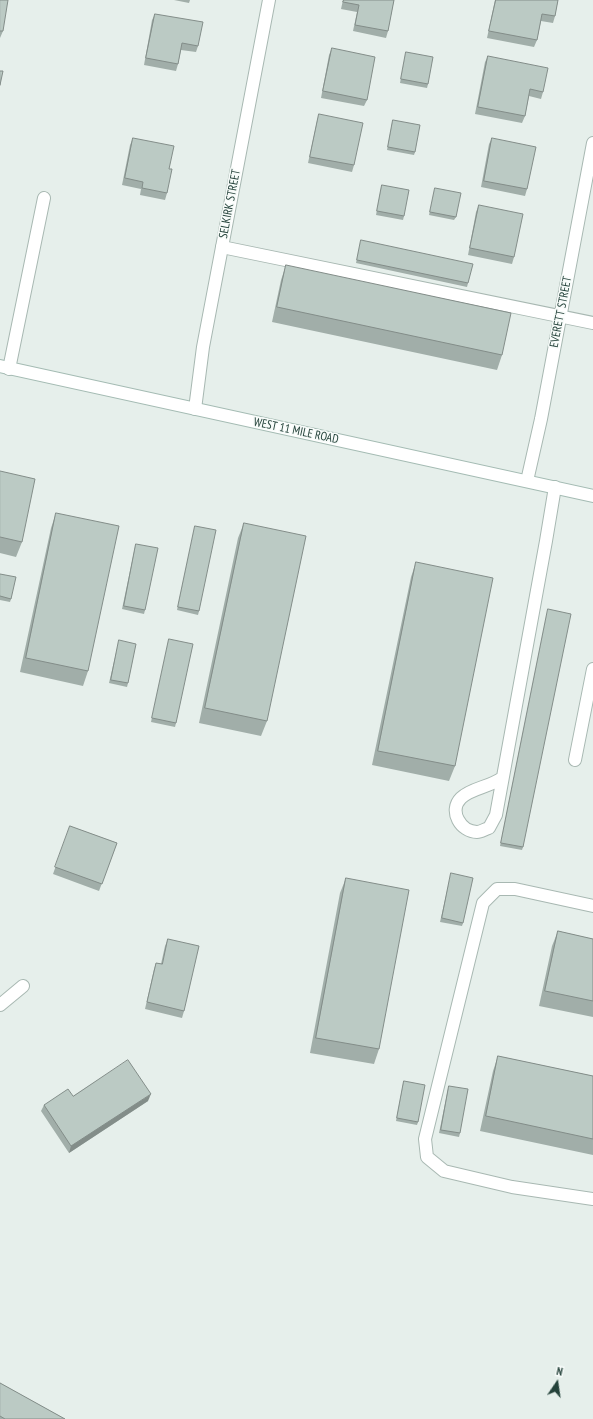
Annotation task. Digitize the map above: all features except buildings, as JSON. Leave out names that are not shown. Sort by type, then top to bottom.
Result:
[{"type":"street","name":"SELKIRK STREET","points":[[195,409],[203,347],[270,0]]},
{"type":"street","name":"EVERETT STREET","points":[[528,482],[593,143]]},
{"type":"street","points":[[5,368],[44,198]]},
{"type":"street","points":[[222,247],[593,323]]},
{"type":"street","name":"WEST 11 MILE ROAD","points":[[5,368],[593,496]]},
{"type":"street","points":[[502,778],[494,784],[466,794],[459,800],[456,814],[458,821],[466,829],[477,832],[489,828],[496,815],[555,487]]},
{"type":"street","points":[[575,760],[593,669]]},
{"type":"street","points":[[593,906],[515,889],[497,890],[483,903],[425,1139],[427,1157],[444,1171],[512,1187],[593,1199]]},
{"type":"street","points":[[0,1005],[23,986]]}]
